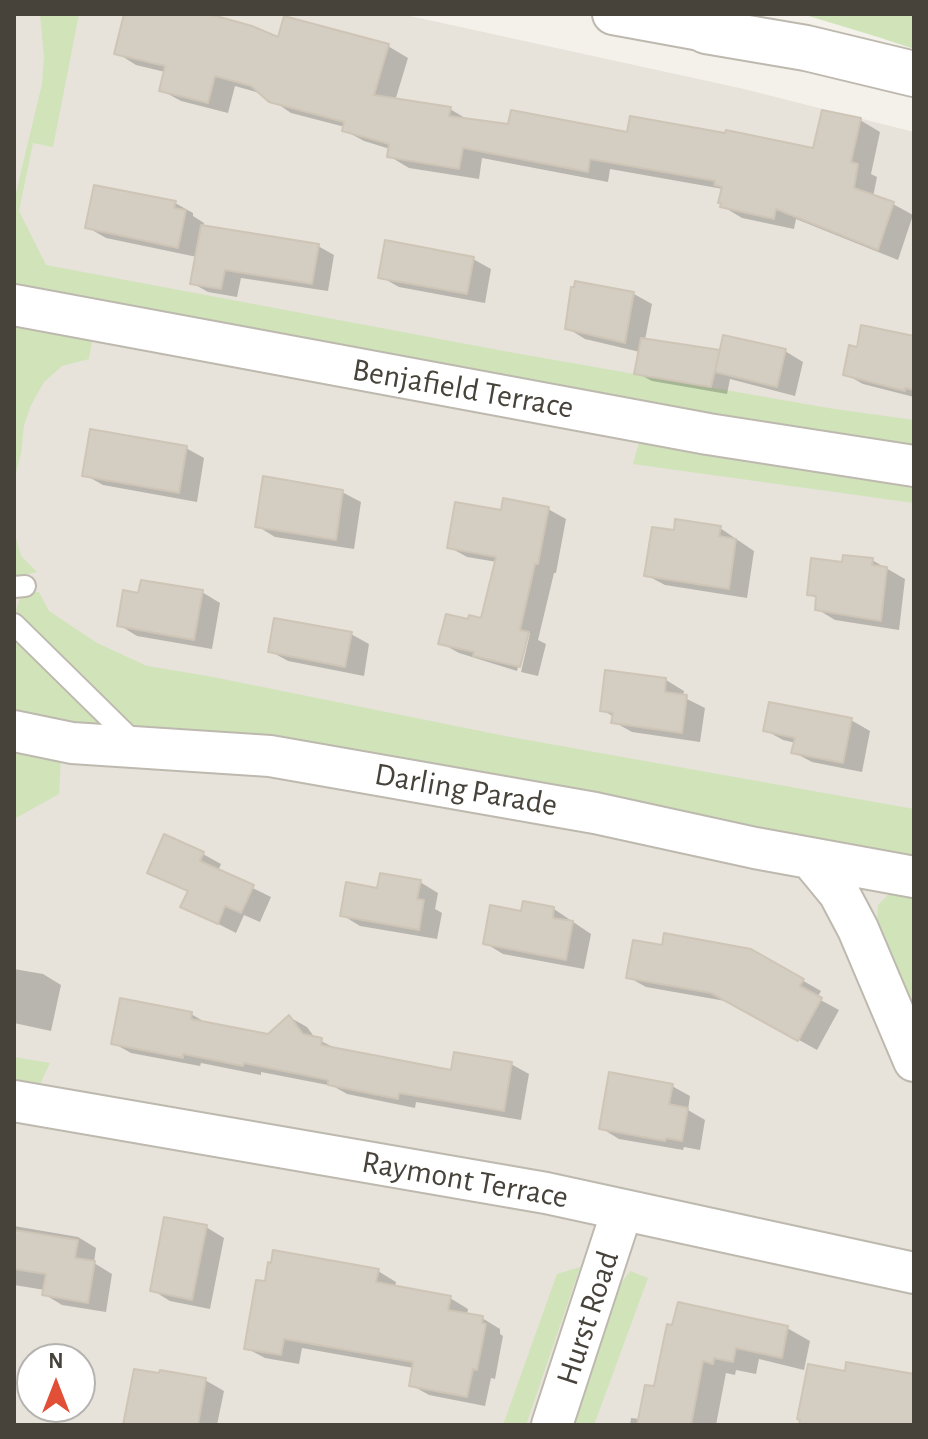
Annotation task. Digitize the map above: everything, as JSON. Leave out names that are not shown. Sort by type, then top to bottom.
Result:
[{"type":"street","points":[[613,14],[694,22],[914,74]]},
{"type":"street","name":"Benjafield Terrace","points":[[14,305],[708,434],[914,466]]},
{"type":"street","name":"Darling Parade","points":[[14,731],[72,743],[270,756],[595,813],[811,859],[914,877]]},
{"type":"street","points":[[811,859],[839,893],[858,929],[914,1061]]},
{"type":"street","name":"Raymont Terrace","points":[[14,1101],[546,1193],[914,1273]]},
{"type":"street","name":"Hurst Road","points":[[552,1425],[622,1211]]},
{"type":"lane","points":[[14,624],[139,747]]},
{"type":"shaded area","points":[[14,14],[401,14],[744,89],[914,132],[914,1425],[14,1425]]},
{"type":"green space","points":[[40,14],[79,14],[53,147],[33,143],[19,211],[46,265],[509,352],[828,408],[914,420],[914,449],[673,411],[14,291],[14,201],[42,84],[44,57]]},
{"type":"green space","points":[[802,14],[914,14],[914,49],[878,37]]},
{"type":"green space","points":[[14,320],[93,335],[89,359],[62,366],[44,382],[31,405],[24,425],[14,480]]},
{"type":"green space","points":[[640,439],[914,482],[914,503],[633,464]]},
{"type":"green space","points":[[14,522],[21,556],[37,572],[14,577]]},
{"type":"green space","points":[[22,592],[39,592],[49,611],[97,643],[147,666],[505,736],[914,809],[914,859],[14,711],[14,626],[26,625],[16,610]]},
{"type":"green space","points":[[14,749],[61,756],[59,794],[14,819]]},
{"type":"green space","points":[[890,893],[914,895],[914,1019],[877,929],[878,905]]},
{"type":"green space","points":[[14,1057],[50,1063],[39,1086],[14,1082]]},
{"type":"green space","points":[[580,1267],[526,1425],[503,1425],[557,1274]]},
{"type":"green space","points":[[630,1271],[648,1278],[594,1425],[571,1425],[620,1285]]},
{"type":"building","points":[[124,14],[209,14],[278,37],[284,16],[389,44],[374,95],[451,107],[449,116],[508,124],[511,110],[627,132],[630,116],[725,133],[726,130],[813,148],[822,110],[861,118],[851,162],[858,164],[854,188],[894,202],[878,250],[776,209],[774,219],[720,207],[722,187],[714,185],[715,181],[590,159],[588,172],[463,148],[459,169],[387,157],[389,144],[342,131],[344,122],[269,102],[251,86],[215,76],[208,103],[159,91],[165,66],[114,54]]},
{"type":"building","points":[[94,185],[176,201],[174,208],[186,210],[178,248],[85,228]]},
{"type":"building","points":[[201,225],[319,244],[312,284],[225,270],[221,289],[190,284]]},
{"type":"building","points":[[385,240],[474,257],[467,294],[378,278]]},
{"type":"building","points":[[575,281],[634,292],[625,343],[565,329],[571,287],[574,287]]},
{"type":"building","points":[[861,325],[914,336],[914,390],[905,388],[905,391],[843,375],[849,345],[857,347]]},
{"type":"building","points":[[723,335],[786,349],[777,387],[715,372]]},
{"type":"building","points":[[641,338],[720,350],[711,387],[634,374]]},
{"type":"building","points":[[90,429],[187,446],[179,493],[82,476]]},
{"type":"building","points":[[263,476],[343,490],[336,540],[255,527]]},
{"type":"building","points":[[503,498],[549,507],[520,630],[529,632],[520,667],[438,644],[446,614],[468,619],[469,615],[481,618],[496,557],[447,548],[455,502],[501,510]]},
{"type":"building","points":[[675,519],[721,526],[719,536],[736,539],[729,589],[644,576],[652,527],[674,530]]},
{"type":"building","points":[[843,555],[873,558],[872,565],[887,567],[881,621],[815,610],[816,596],[807,595],[811,558],[842,562]]},
{"type":"building","points":[[141,580],[203,590],[194,640],[117,626],[123,590],[138,593]]},
{"type":"building","points":[[274,618],[352,632],[345,667],[268,652]]},
{"type":"building","points":[[605,670],[666,678],[665,692],[687,695],[682,733],[611,723],[613,713],[600,711]]},
{"type":"building","points":[[769,702],[852,718],[843,763],[791,753],[795,738],[763,731]]},
{"type":"building","points":[[164,834],[204,852],[200,861],[254,885],[241,913],[225,906],[218,924],[180,907],[188,891],[147,873]]},
{"type":"building","points":[[380,873],[421,880],[417,899],[424,900],[419,930],[340,916],[346,882],[377,888]]},
{"type":"building","points":[[523,901],[554,907],[553,918],[573,921],[566,960],[483,944],[490,905],[521,911]]},
{"type":"building","points":[[664,933],[751,949],[804,979],[800,986],[822,998],[798,1041],[711,993],[626,978],[633,940],[662,945]]},
{"type":"building","points":[[120,998],[192,1012],[191,1019],[268,1034],[289,1015],[303,1034],[322,1038],[321,1045],[451,1070],[454,1052],[512,1062],[504,1111],[399,1093],[398,1099],[328,1085],[328,1080],[244,1063],[243,1066],[183,1054],[183,1058],[111,1044]]},
{"type":"building","points":[[609,1072],[673,1084],[669,1104],[688,1108],[682,1141],[666,1138],[665,1141],[599,1129]]},
{"type":"building","points":[[164,1217],[207,1225],[192,1300],[150,1291]]},
{"type":"building","points":[[14,1230],[78,1240],[75,1258],[95,1261],[88,1303],[42,1295],[46,1274],[14,1269]]},
{"type":"building","points":[[273,1250],[379,1269],[376,1282],[451,1296],[448,1310],[483,1316],[482,1323],[486,1324],[477,1370],[473,1369],[467,1397],[409,1386],[413,1362],[284,1339],[281,1355],[244,1349],[256,1280],[265,1281]]},
{"type":"building","points":[[678,1302],[788,1326],[782,1358],[736,1348],[733,1362],[714,1358],[713,1364],[703,1361],[691,1425],[637,1425],[645,1385],[654,1386],[667,1324],[672,1325]]},
{"type":"building","points":[[846,1362],[914,1374],[914,1425],[799,1425],[800,1420],[797,1419],[808,1364],[845,1371]]},
{"type":"building","points":[[134,1369],[206,1378],[198,1425],[123,1425]]}]
